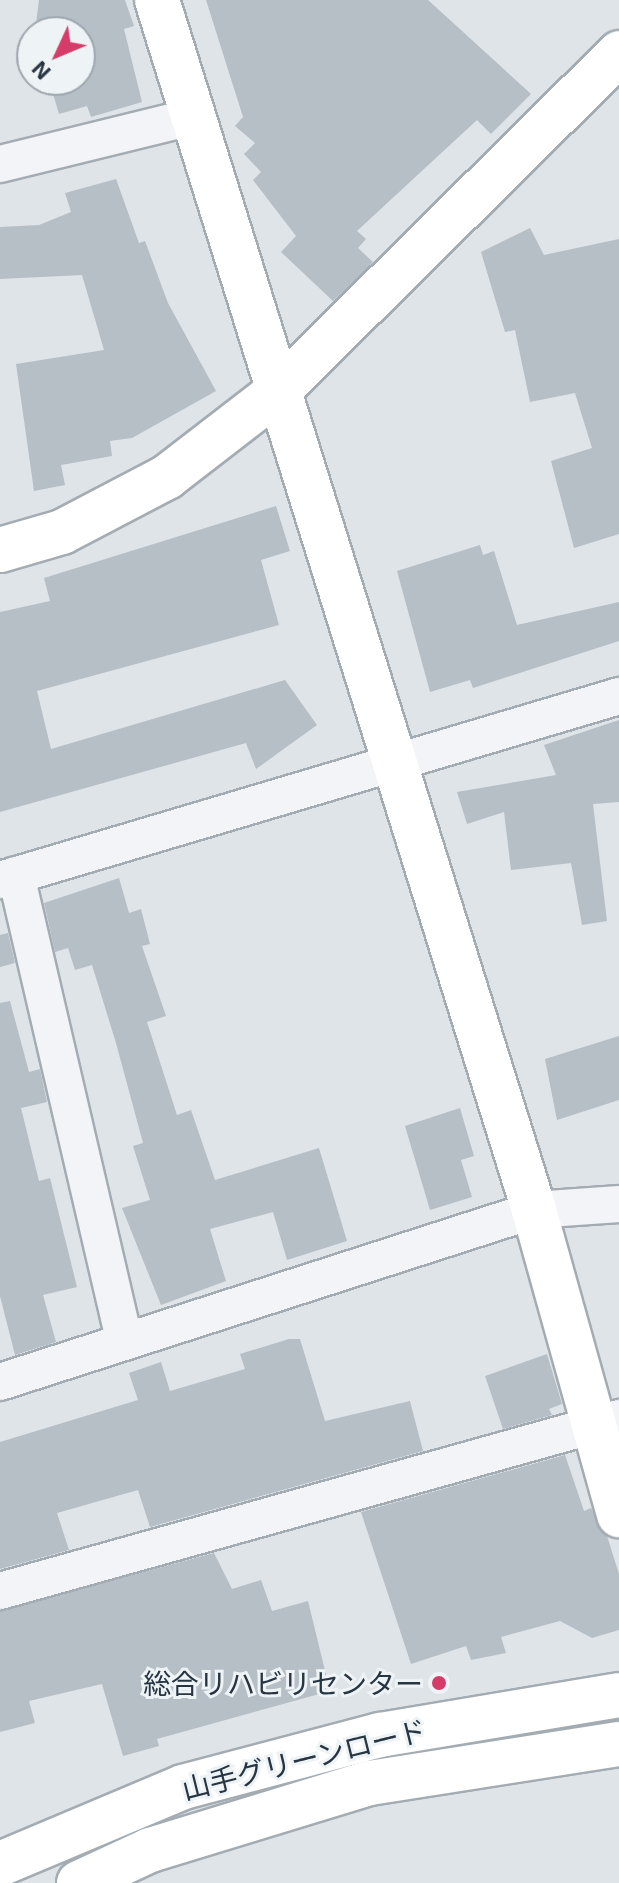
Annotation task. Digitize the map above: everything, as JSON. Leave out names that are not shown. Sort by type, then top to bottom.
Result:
[{"type":"street","points":[[157,0],[534,1210],[606,1419],[619,1515]]},
{"type":"street","points":[[0,550],[62,532],[167,477],[277,392],[619,53]]},
{"type":"street","points":[[0,164],[191,117]]},
{"type":"street","points":[[124,1338],[8,878],[394,760],[619,696]]},
{"type":"street","points":[[0,1382],[124,1338],[534,1210],[619,1204]]},
{"type":"street","points":[[0,1591],[606,1419]]},
{"type":"street","name":"山手グリーンロード","points":[[0,1864],[183,1787],[380,1735],[619,1695]]},
{"type":"street","name":"山手グリーンロード","points":[[79,1883],[150,1850],[369,1783],[619,1744]]},
{"type":"building","points":[[39,0],[125,0],[134,26],[124,29],[142,102],[91,117],[87,106],[59,114],[54,96],[96,96],[96,16],[37,16]]},
{"type":"building","points":[[206,0],[428,0],[531,94],[491,134],[477,120],[357,231],[366,239],[358,248],[373,262],[333,301],[281,252],[296,236],[253,180],[261,172],[244,154],[255,143],[235,126],[243,117]]},
{"type":"building","points":[[116,179],[139,243],[145,241],[168,303],[216,391],[132,438],[110,441],[112,456],[61,465],[65,485],[34,491],[16,364],[104,350],[82,275],[0,279],[0,227],[39,225],[71,212],[65,193]]},
{"type":"building","points":[[530,228],[544,255],[619,239],[619,534],[574,548],[551,461],[592,448],[575,393],[530,402],[515,330],[505,332],[481,252]]},
{"type":"building","points":[[276,506],[290,551],[261,560],[279,625],[37,691],[51,749],[285,680],[317,725],[256,769],[246,743],[0,812],[0,612],[50,601],[44,578]]},
{"type":"building","points":[[480,545],[483,555],[494,551],[517,625],[619,602],[619,641],[473,688],[470,680],[430,692],[397,571]]},
{"type":"building","points":[[619,720],[619,802],[593,804],[607,921],[582,925],[571,863],[511,870],[504,812],[467,824],[457,792],[556,775],[544,745]]},
{"type":"building","points":[[119,878],[129,913],[141,909],[150,944],[142,946],[166,1016],[147,1022],[177,1115],[191,1110],[215,1180],[319,1148],[347,1241],[287,1260],[273,1212],[210,1229],[226,1281],[161,1305],[122,1208],[150,1200],[133,1146],[143,1143],[116,1043],[92,965],[75,970],[68,948],[55,952],[44,903]]},
{"type":"building","points":[[8,933],[15,963],[0,967],[0,935]]},
{"type":"building","points":[[10,1001],[29,1072],[40,1069],[47,1102],[21,1108],[39,1181],[50,1178],[77,1287],[43,1295],[56,1342],[15,1355],[0,1296],[0,1003]]},
{"type":"building","points":[[619,1036],[619,1100],[557,1120],[545,1059]]},
{"type":"building","points":[[460,1108],[474,1156],[461,1160],[472,1197],[430,1210],[405,1126]]},
{"type":"building","points":[[289,1339],[300,1339],[325,1421],[410,1401],[423,1451],[150,1527],[138,1490],[57,1513],[69,1550],[0,1569],[0,1442],[138,1400],[129,1373],[161,1362],[170,1391],[245,1369],[240,1354]]},
{"type":"building","points":[[547,1354],[562,1404],[549,1409],[552,1415],[503,1429],[485,1376]]},
{"type":"building","points":[[565,1455],[584,1511],[591,1508],[607,1536],[619,1574],[619,1630],[592,1638],[560,1621],[501,1637],[506,1653],[471,1660],[466,1646],[411,1664],[361,1512]]},
{"type":"building","points":[[214,1553],[232,1589],[261,1580],[272,1611],[308,1601],[330,1691],[157,1739],[159,1746],[123,1756],[102,1684],[29,1701],[35,1723],[0,1732],[0,1611]]},
{"type":"place","name":"総合リハビリセンター","points":[[439,1683]]}]
